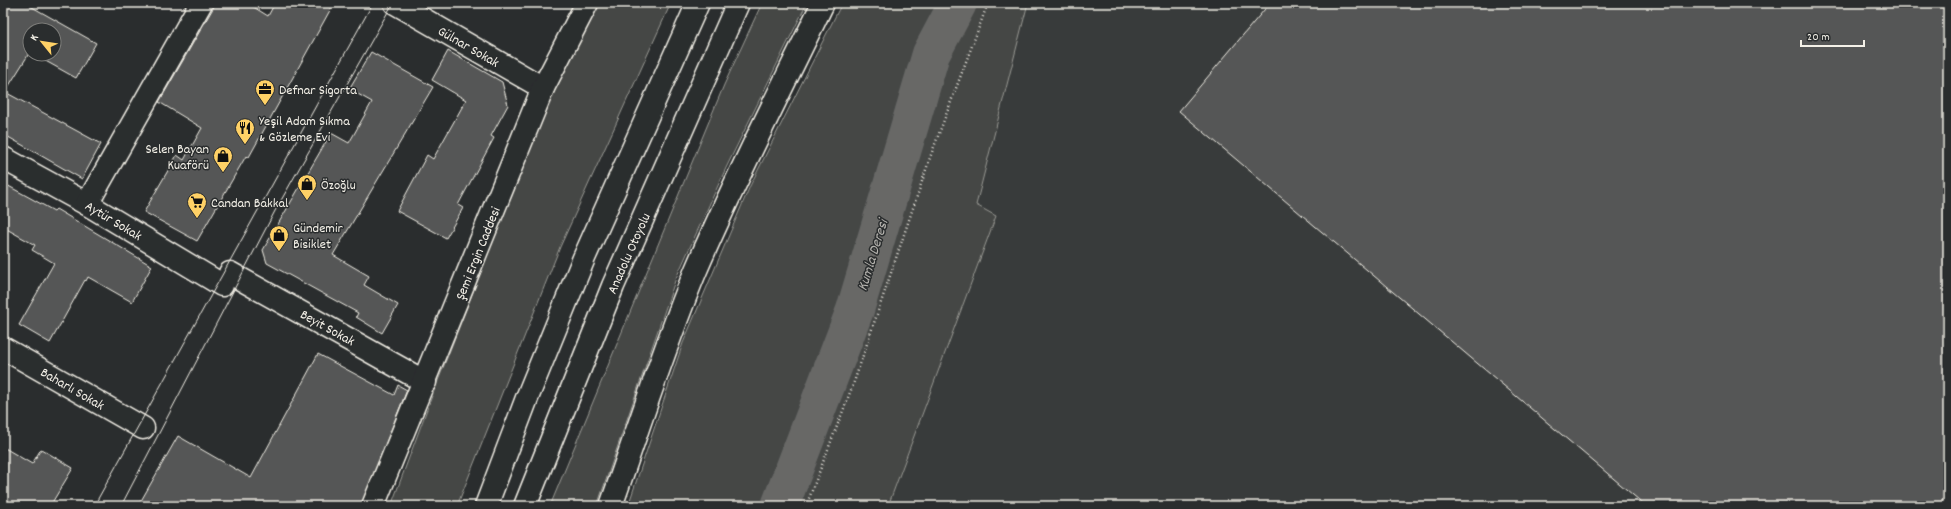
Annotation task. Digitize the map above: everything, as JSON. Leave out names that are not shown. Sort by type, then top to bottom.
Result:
[{"type":"main road","points":[[87,204],[201,3]]},
{"type":"main road","name":"Gülnar Sokak","points":[[395,3],[543,88]]},
{"type":"main road","name":"Şemi Ergin Caddesi","points":[[373,506],[425,382],[543,88],[587,3]]},
{"type":"main road","points":[[486,506],[527,398],[584,258],[698,3]]},
{"type":"main road","name":"Anadolu Otoyolu","points":[[525,506],[613,286],[738,3]]},
{"type":"main road","points":[[611,506],[664,355],[696,271],[738,176],[823,3]]},
{"type":"main road","name":"Aytür Sokak","points":[[3,158],[226,279]]},
{"type":"main road","name":"Beyit Sokak","points":[[226,279],[425,382]]},
{"type":"main road","name":"Baharlı Sokak","points":[[3,348],[143,428]]},
{"type":"path","points":[[806,506],[853,385],[931,155],[988,3]]},
{"type":"shaded area","points":[[597,3],[671,3],[560,247],[457,506],[391,506],[432,396],[551,94]]},
{"type":"shaded area","points":[[762,3],[807,3],[726,168],[676,278],[597,506],[550,506],[724,85]]},
{"type":"shaded area","points":[[842,3],[1028,3],[976,205],[996,216],[888,506],[628,506],[683,343],[750,186]]},
{"type":"shaded area","points":[[1028,3],[1948,3],[1948,506],[888,506],[996,216],[976,205]]},
{"type":"building","points":[[3,3],[25,3],[59,22],[22,22],[22,62],[24,62],[5,92],[101,144],[82,179],[3,134]]},
{"type":"building","points":[[216,3],[247,3],[268,16],[275,3],[334,3],[249,157],[246,156],[197,241],[144,212],[177,155],[184,160],[202,128],[159,102]]},
{"type":"building","points":[[1270,3],[1948,3],[1948,501],[1944,506],[1646,506],[1179,111]]},
{"type":"building","points":[[62,24],[96,43],[76,78],[47,62],[62,62]]},
{"type":"building","points":[[448,51],[502,82],[508,105],[491,136],[494,138],[458,205],[463,208],[446,238],[397,211],[427,155],[433,159],[466,100],[432,80]]},
{"type":"building","points":[[371,52],[433,87],[333,255],[369,276],[364,285],[398,305],[382,333],[356,317],[358,313],[267,263],[263,250],[331,133],[349,143],[372,102],[349,89]]},
{"type":"building","points":[[3,183],[54,211],[56,209],[152,266],[132,302],[88,277],[50,343],[19,325],[54,263],[32,250],[35,245],[3,227]]},
{"type":"building","points":[[318,354],[394,395],[398,385],[407,390],[361,506],[138,506],[178,436],[251,478]]},
{"type":"building","points":[[3,447],[32,464],[41,449],[73,468],[50,506],[3,506]]},
{"type":"waterway","name":"Kumla Deresi","points":[[780,506],[855,310],[931,54],[958,3]]},
{"type":"tram line","points":[[94,506],[373,3]]},
{"type":"tram line","points":[[121,506],[275,211],[393,3]]},
{"type":"place","name":"Defnar Sigorta","points":[[265,106]]},
{"type":"place","name":"Yeşil Adam Sıkma & Gözleme Evi","points":[[245,145]]},
{"type":"place","name":"Selen Bayan Kuaförü","points":[[223,173]]},
{"type":"place","name":"Özoğlu","points":[[307,201]]},
{"type":"place","name":"Candan Bakkal","points":[[197,219]]},
{"type":"place","name":"Gündemir Bisiklet","points":[[279,252]]}]
